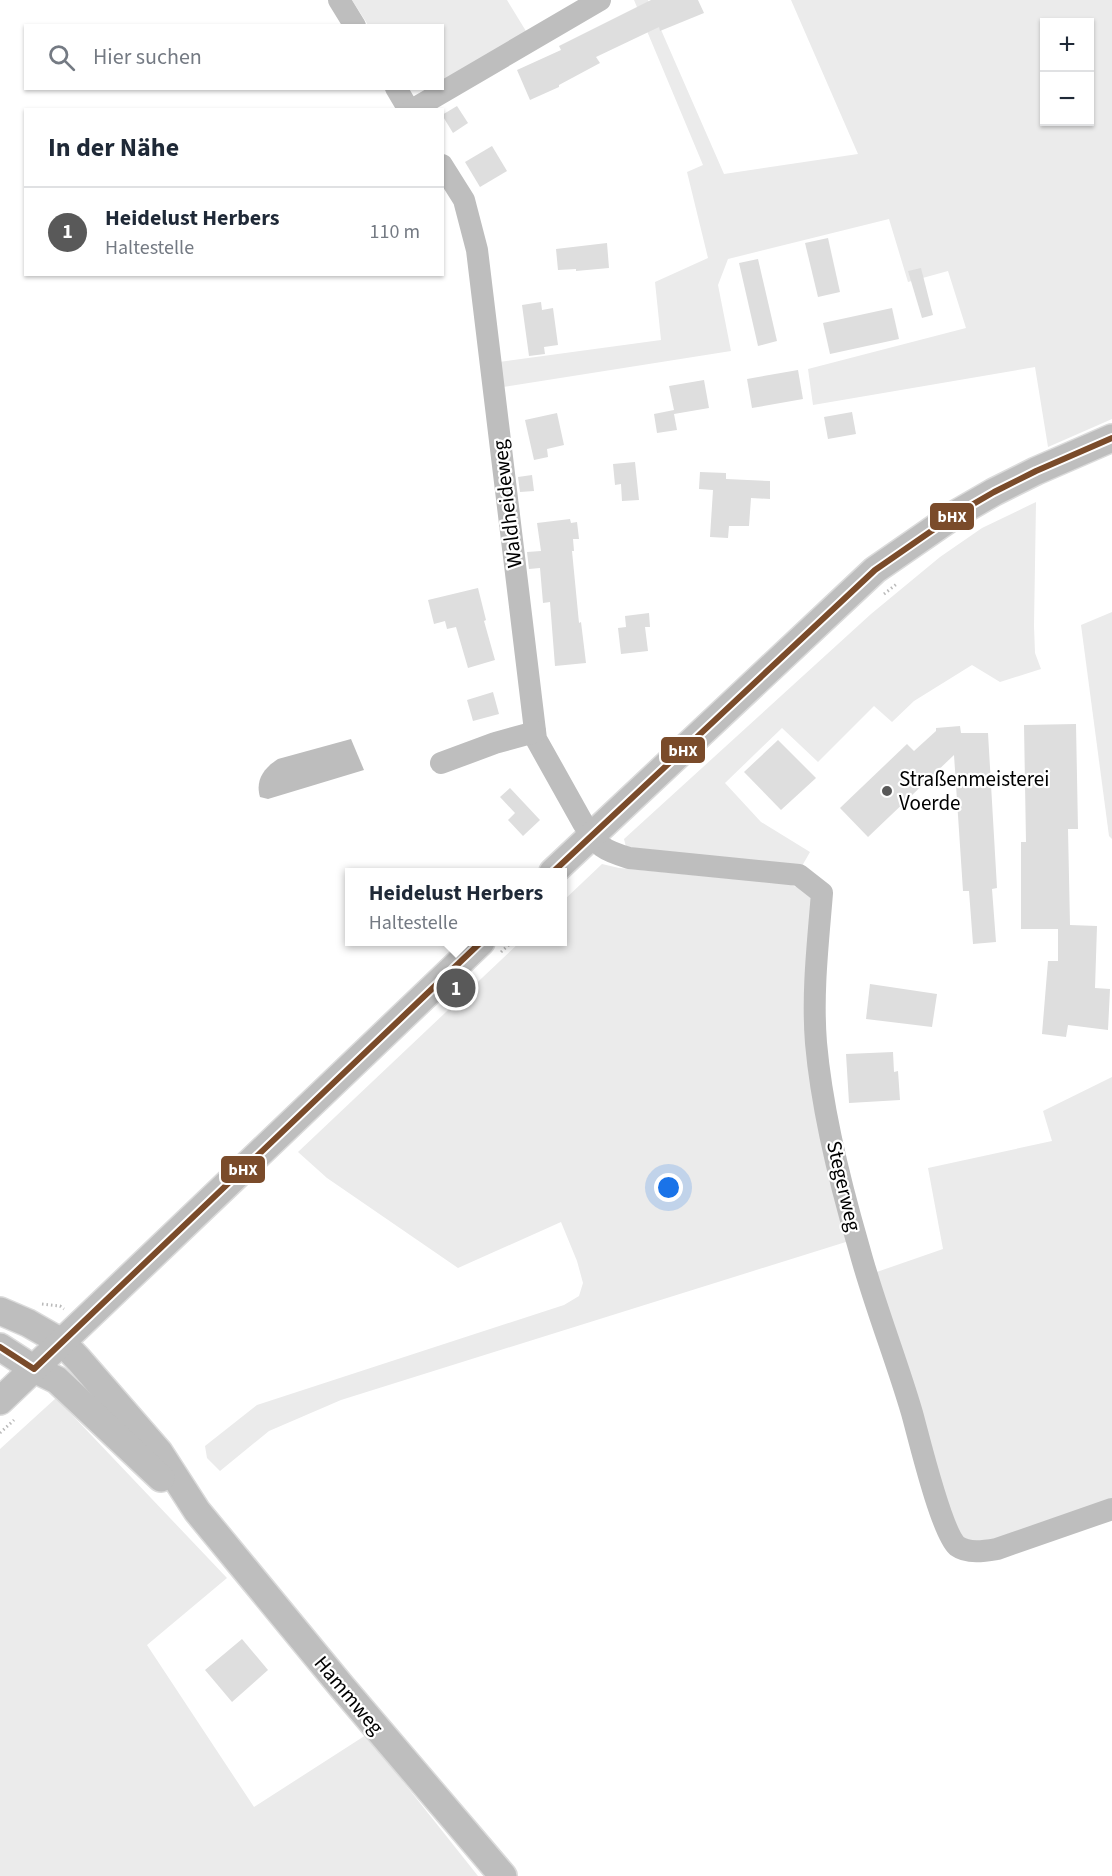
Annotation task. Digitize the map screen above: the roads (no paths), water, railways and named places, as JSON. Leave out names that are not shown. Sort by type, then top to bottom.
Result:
[{"type":"main road","points":[[558,868],[876,570],[956,514],[994,492],[1112,438]]},
{"type":"main road","points":[[7,1395],[477,946]]},
{"type":"main road","name":"Hammweg","points":[[0,1311],[28,1323],[49,1355],[159,1452],[196,1509],[342,1687],[503,1876]]},
{"type":"main road","name":"Hammweg","points":[[0,1332],[49,1355],[57,1380],[196,1509]]},
{"type":"main road","name":"Hammweg","points":[[0,1347],[49,1355]]},
{"type":"main road","points":[[0,1360],[7,1395]]},
{"type":"street","points":[[339,0],[355,24]]},
{"type":"street","points":[[413,108],[600,0]]},
{"type":"street","points":[[397,90],[409,108]]},
{"type":"street","name":"Waldheideweg","points":[[444,168],[464,200],[477,250],[536,739],[591,836]]},
{"type":"street","points":[[441,763],[495,743],[535,732]]},
{"type":"street","name":"Stegerweg","points":[[591,836],[606,851],[629,858],[799,875],[822,893],[814,996],[816,1044],[834,1155],[859,1249],[947,1530],[958,1546],[983,1552],[1112,1509]]},
{"type":"place","name":"Straßenmeisterei Voerde","points":[[887,791]]},
{"type":"place","name":"Heidelust Herbers","points":[[456,988]]}]
